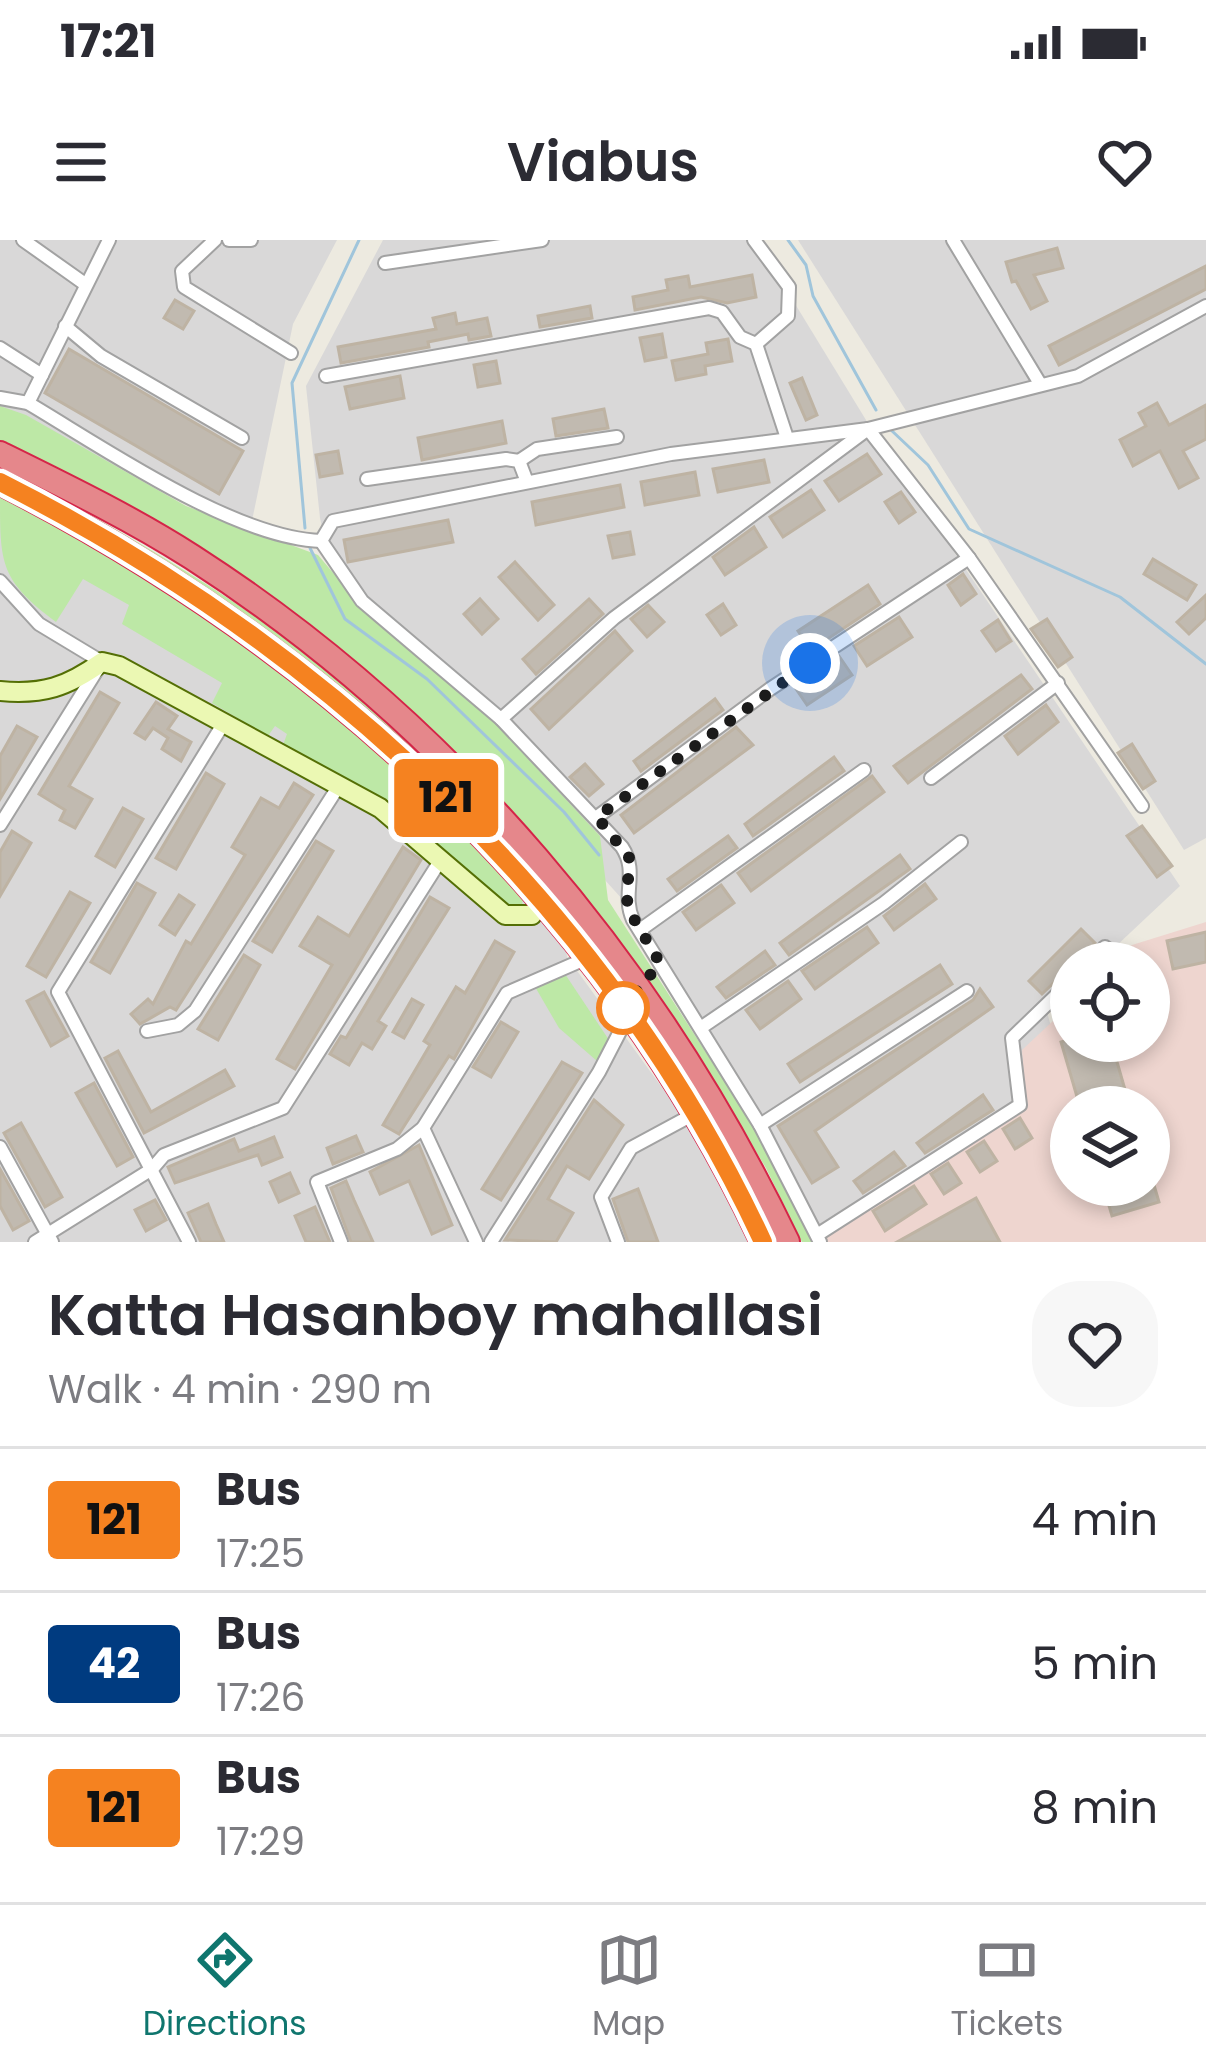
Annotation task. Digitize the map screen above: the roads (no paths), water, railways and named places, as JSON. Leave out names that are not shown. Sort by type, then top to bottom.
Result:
[{"type":"highway","points":[[0,454],[140,526],[226,580],[349,675],[463,778],[542,864],[667,1027],[743,1154],[787,1242]]},
{"type":"highway","points":[[0,482],[164,572],[279,653],[417,770],[541,902],[628,1016],[694,1114],[763,1242]]},
{"type":"street","points":[[23,240],[86,284]]},
{"type":"street","points":[[28,403],[109,240]]},
{"type":"street","points":[[215,240],[182,272],[184,287],[291,353]]},
{"type":"street","points":[[229,240],[251,240]]},
{"type":"street","points":[[385,263],[542,240]]},
{"type":"street","points":[[754,240],[783,275],[791,308],[756,344]]},
{"type":"street","points":[[953,240],[1040,382]]},
{"type":"street","points":[[321,542],[333,521],[527,482],[868,429],[1078,376],[1206,306]]},
{"type":"street","points":[[326,376],[709,308],[725,314],[740,337],[756,344],[787,438]]},
{"type":"street","points":[[65,326],[101,356],[242,438]]},
{"type":"street","points":[[0,348],[41,375]]},
{"type":"street","points":[[0,398],[28,403],[181,492],[284,535],[321,542],[372,611],[501,719],[597,817],[629,857],[632,877],[625,901],[640,930],[760,1125],[819,1239],[1020,1105],[1012,1039],[1050,1002]]},
{"type":"street","points":[[868,429],[969,558],[1142,806]]},
{"type":"street","points":[[501,719],[614,618],[868,429]]},
{"type":"street","points":[[367,479],[519,461],[537,449],[617,437]]},
{"type":"street","points":[[519,461],[527,482]]},
{"type":"street","points":[[597,817],[770,689],[969,558]]},
{"type":"street","points":[[0,581],[39,624],[102,662],[226,721],[399,821],[440,861],[512,917],[554,934],[585,959],[508,993],[423,1128],[397,1149],[317,1182],[341,1242]]},
{"type":"street","points":[[0,691],[34,694],[56,689],[102,662]]},
{"type":"street","points":[[0,825],[102,662]]},
{"type":"street","points":[[931,778],[1058,683]]},
{"type":"street","points":[[189,1242],[61,1000],[59,986],[226,721]]},
{"type":"street","points":[[640,930],[864,770]]},
{"type":"street","points":[[147,1031],[178,1025],[196,1011],[340,784]]},
{"type":"street","points":[[702,1027],[871,913],[961,842]]},
{"type":"street","points":[[0,1147],[45,1240],[152,1169],[164,1155],[283,1108],[440,861]]},
{"type":"street","points":[[512,917],[532,915],[541,902]]},
{"type":"street","points":[[760,1125],[967,991]]},
{"type":"street","points":[[491,1242],[628,1016]]},
{"type":"street","points":[[618,1242],[601,1197],[631,1148],[694,1114]]},
{"type":"street","points":[[423,1128],[476,1242]]},
{"type":"waterway","points":[[305,528],[292,383],[359,240]]},
{"type":"waterway","points":[[788,240],[806,265],[813,296],[876,410]]},
{"type":"waterway","points":[[891,430],[928,465],[969,529],[1120,597],[1206,664]]},
{"type":"waterway","points":[[310,548],[345,619],[427,679],[564,812],[599,855]]}]
